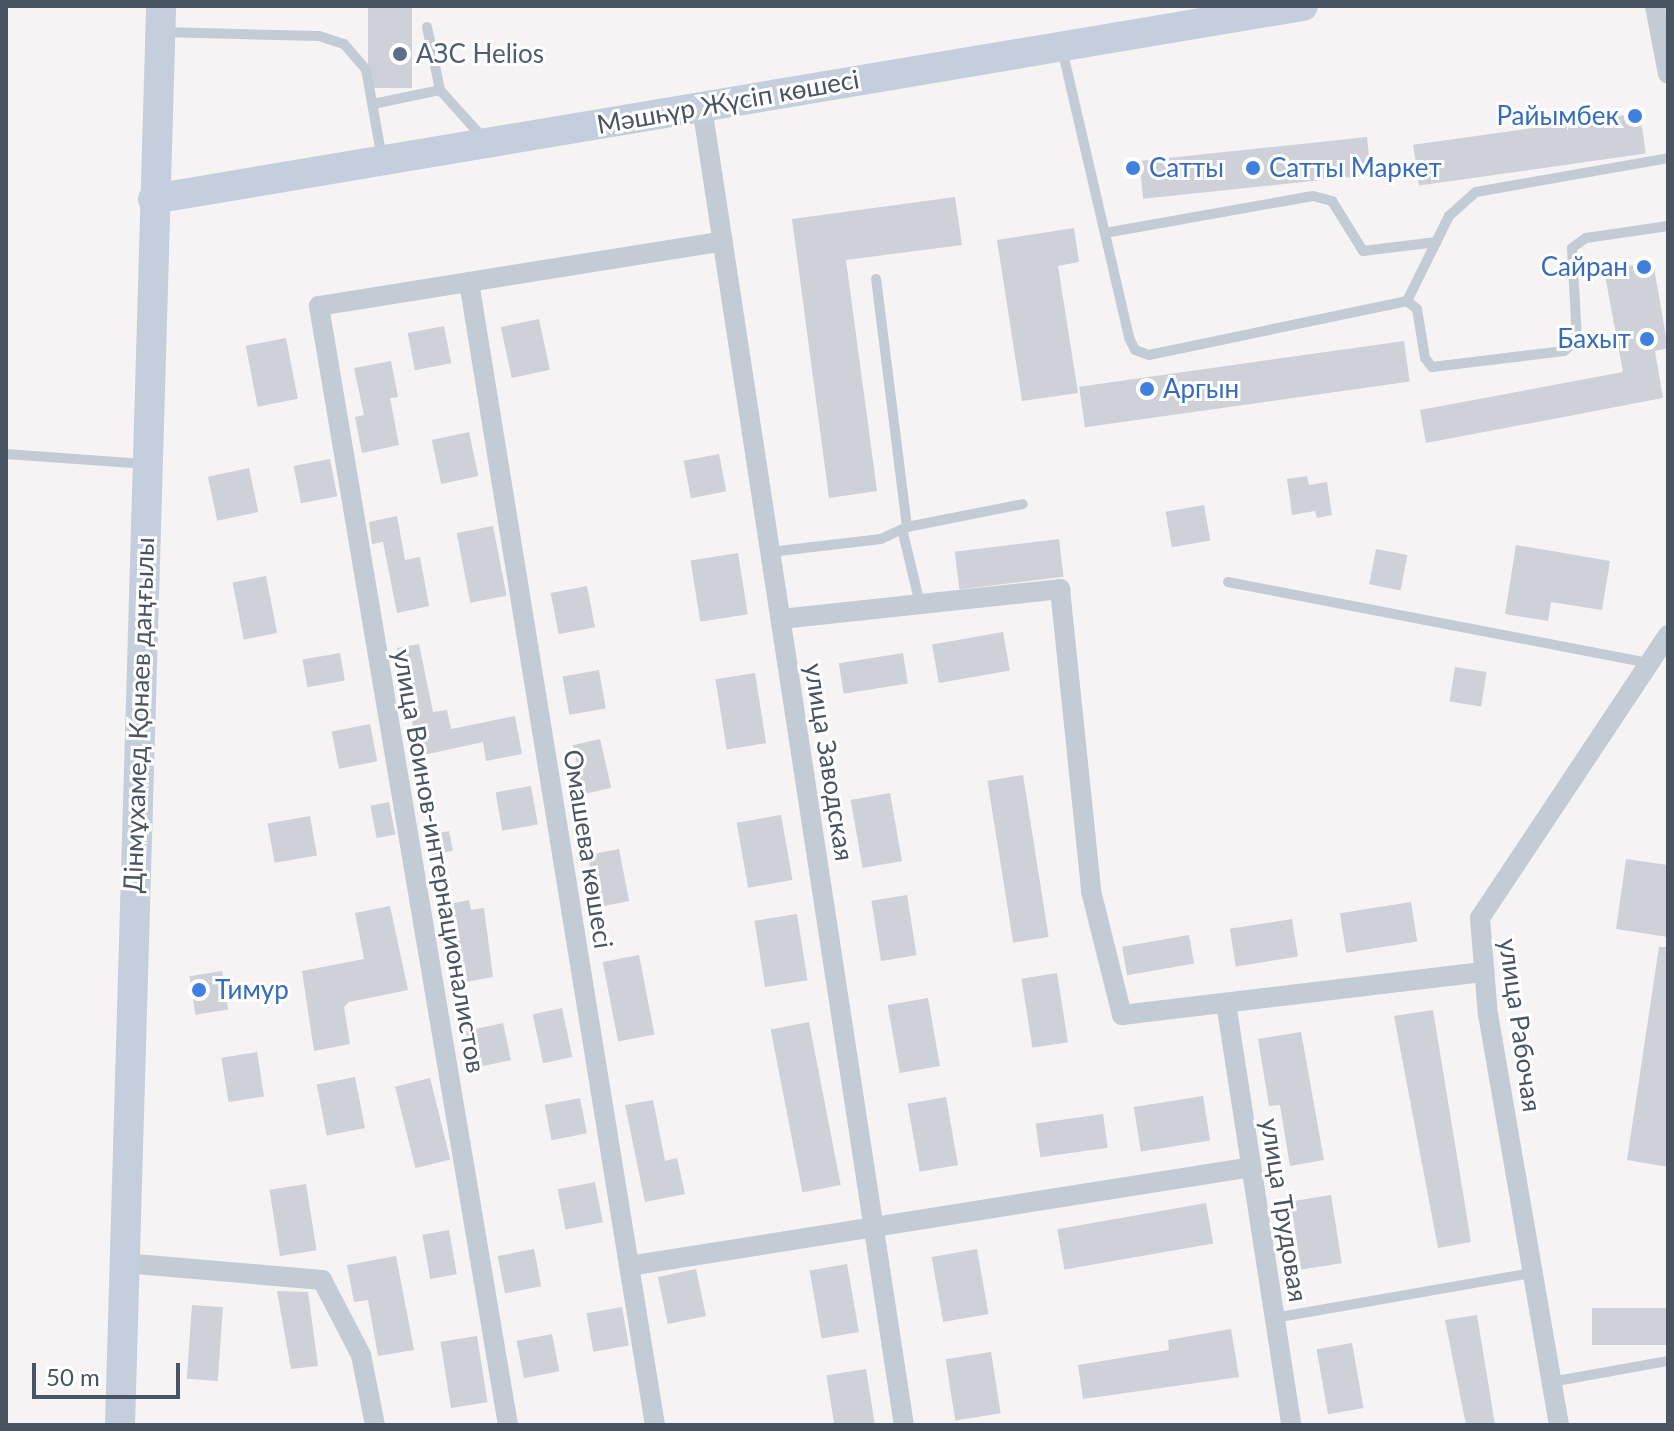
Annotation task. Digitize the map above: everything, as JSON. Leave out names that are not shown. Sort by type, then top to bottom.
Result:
[{"type":"main road","name":"Мәшһүр Жүсіп көшесі","points":[[153,199],[1303,6]]},
{"type":"main road","name":"Дінмұхамед Қонаев даңғылы","points":[[120,1425],[160,19]]},
{"type":"street","points":[[1655,6],[1668,74]]},
{"type":"street","name":"улица Заводская","points":[[702,107],[904,1425]]},
{"type":"street","points":[[469,282],[723,241]]},
{"type":"street","name":"улица Воинов-интернационалистов","points":[[469,282],[319,306],[508,1425]]},
{"type":"street","name":"Омашева көшесі","points":[[469,282],[655,1425]]},
{"type":"street","points":[[781,619],[1060,589],[1091,891],[1122,1015],[1484,972]]},
{"type":"street","name":"улица Рабочая","points":[[1559,1425],[1484,972],[1480,918],[1668,635]]},
{"type":"street","name":"улица Трудовая","points":[[1226,1003],[1291,1425]]},
{"type":"street","points":[[629,1266],[1251,1167]]},
{"type":"street","points":[[124,1263],[322,1280],[361,1355],[375,1425]]},
{"type":"lane","points":[[160,19],[319,36],[344,44],[366,69],[382,160]]},
{"type":"lane","points":[[427,27],[440,90],[487,143]]},
{"type":"lane","points":[[1062,47],[1129,338],[1135,350],[1149,355],[1407,301]]},
{"type":"lane","points":[[373,104],[440,90]]},
{"type":"lane","points":[[1407,301],[1449,216],[1476,192],[1668,158]]},
{"type":"lane","points":[[1105,233],[1313,196],[1332,201],[1363,251],[1436,242]]},
{"type":"lane","points":[[1407,301],[1417,309],[1425,358],[1432,367],[1564,351],[1577,340],[1572,248],[1586,238],[1668,226]]},
{"type":"lane","points":[[876,279],[905,530],[920,604]]},
{"type":"lane","points":[[6,454],[146,464]]},
{"type":"lane","points":[[770,552],[905,530],[1023,504]]},
{"type":"lane","points":[[1228,582],[1651,663]]},
{"type":"lane","points":[[1274,1318],[1532,1273]]},
{"type":"lane","points":[[1551,1382],[1668,1361]]},
{"type":"building","points":[[368,6],[412,6],[412,88],[368,88]]},
{"type":"building","points":[[1640,113],[1646,154],[1419,185],[1413,145]]},
{"type":"building","points":[[1367,137],[1371,175],[1143,199],[1139,161]]},
{"type":"building","points":[[955,197],[962,245],[846,260],[877,491],[829,498],[792,219]]},
{"type":"building","points":[[1074,228],[1079,262],[1058,266],[1078,393],[1022,401],[997,240]]},
{"type":"building","points":[[1653,262],[1668,348],[1655,351],[1663,398],[1426,443],[1420,410],[1623,372],[1604,270]]},
{"type":"building","points":[[539,319],[550,370],[512,378],[501,327]]},
{"type":"building","points":[[444,326],[451,363],[415,370],[408,333]]},
{"type":"building","points":[[286,338],[298,399],[258,407],[246,346]]},
{"type":"building","points":[[1404,341],[1410,382],[1085,427],[1079,387]]},
{"type":"building","points":[[391,361],[398,397],[390,398],[399,445],[362,453],[355,417],[364,415],[354,368]]},
{"type":"building","points":[[469,432],[478,476],[441,484],[432,440]]},
{"type":"building","points":[[719,454],[726,491],[691,498],[684,461]]},
{"type":"building","points":[[330,459],[337,496],[301,503],[294,466]]},
{"type":"building","points":[[249,468],[258,512],[217,521],[208,477]]},
{"type":"building","points":[[1307,476],[1309,485],[1327,482],[1332,515],[1317,518],[1315,511],[1292,515],[1287,479]]},
{"type":"building","points":[[1204,505],[1210,540],[1172,547],[1166,512]]},
{"type":"building","points":[[397,516],[405,560],[420,557],[429,606],[397,613],[383,542],[372,544],[369,522]]},
{"type":"building","points":[[493,526],[507,596],[470,603],[457,533]]},
{"type":"building","points":[[1059,539],[1064,577],[959,590],[955,552]]},
{"type":"building","points":[[1516,545],[1610,561],[1602,610],[1551,602],[1548,621],[1505,614]]},
{"type":"building","points":[[1376,549],[1407,555],[1401,590],[1369,584]]},
{"type":"building","points":[[738,553],[748,614],[700,622],[691,561]]},
{"type":"building","points":[[266,576],[277,633],[244,639],[233,582]]},
{"type":"building","points":[[587,586],[595,627],[559,634],[551,593]]},
{"type":"building","points":[[1003,632],[1010,670],[939,683],[932,645]]},
{"type":"building","points":[[419,644],[433,712],[447,710],[451,729],[515,716],[522,754],[486,761],[483,742],[419,756],[397,648]]},
{"type":"building","points":[[340,653],[345,681],[307,687],[303,660]]},
{"type":"building","points":[[903,653],[908,684],[844,694],[839,663]]},
{"type":"building","points":[[1455,667],[1487,672],[1481,707],[1450,702]]},
{"type":"building","points":[[599,670],[606,708],[569,715],[563,676]]},
{"type":"building","points":[[755,673],[766,743],[727,749],[715,679]]},
{"type":"building","points":[[370,724],[377,761],[339,769],[332,731]]},
{"type":"building","points":[[600,739],[611,788],[584,794],[573,745]]},
{"type":"building","points":[[1023,775],[1049,937],[1013,943],[987,781]]},
{"type":"building","points":[[531,786],[538,824],[502,831],[496,792]]},
{"type":"building","points":[[890,793],[902,861],[863,868],[851,800]]},
{"type":"building","points":[[389,802],[395,834],[377,838],[370,806]]},
{"type":"building","points":[[781,815],[792,880],[748,888],[737,823]]},
{"type":"building","points":[[310,816],[317,855],[275,863],[268,823]]},
{"type":"building","points":[[449,831],[453,851],[431,855],[427,835]]},
{"type":"building","points":[[619,849],[629,901],[598,907],[588,855]]},
{"type":"building","points":[[1626,859],[1668,865],[1668,937],[1616,929]]},
{"type":"building","points":[[907,895],[917,955],[881,961],[871,901]]},
{"type":"building","points":[[469,900],[471,910],[484,908],[493,977],[455,984],[439,906]]},
{"type":"building","points":[[1411,902],[1417,942],[1346,953],[1340,913]]},
{"type":"building","points":[[390,906],[408,990],[349,1002],[344,1007],[350,1044],[314,1051],[302,971],[364,959],[355,913]]},
{"type":"building","points":[[797,914],[807,980],[765,987],[755,921]]},
{"type":"building","points":[[1292,919],[1298,957],[1236,966],[1230,929]]},
{"type":"building","points":[[1189,935],[1194,964],[1127,975],[1122,947]]},
{"type":"building","points":[[1659,947],[1668,947],[1668,1167],[1627,1160]]},
{"type":"building","points":[[639,955],[654,1035],[618,1042],[603,962]]},
{"type":"building","points":[[222,971],[228,1010],[196,1015],[189,976]]},
{"type":"building","points":[[1057,973],[1068,1042],[1032,1048],[1021,979]]},
{"type":"building","points":[[928,998],[940,1066],[900,1073],[888,1005]]},
{"type":"building","points":[[562,1008],[572,1057],[543,1063],[533,1014]]},
{"type":"building","points":[[1433,1010],[1471,1242],[1438,1248],[1394,1016]]},
{"type":"building","points":[[809,1022],[841,1185],[802,1192],[771,1029]]},
{"type":"building","points":[[503,1023],[511,1060],[474,1068],[466,1031]]},
{"type":"building","points":[[1301,1032],[1324,1160],[1290,1166],[1280,1105],[1269,1106],[1258,1039]]},
{"type":"building","points":[[257,1052],[264,1096],[228,1102],[221,1058]]},
{"type":"building","points":[[355,1077],[365,1128],[327,1135],[317,1084]]},
{"type":"building","points":[[430,1078],[450,1160],[415,1168],[395,1087]]},
{"type":"building","points":[[1203,1096],[1210,1140],[1141,1151],[1134,1107]]},
{"type":"building","points":[[946,1097],[958,1165],[920,1172],[908,1104]]},
{"type":"building","points":[[580,1098],[587,1133],[552,1140],[545,1105]]},
{"type":"building","points":[[653,1100],[665,1161],[677,1158],[685,1194],[645,1202],[625,1105]]},
{"type":"building","points":[[1103,1114],[1108,1148],[1040,1157],[1036,1123]]},
{"type":"building","points":[[595,1182],[603,1222],[566,1229],[558,1189]]},
{"type":"building","points":[[306,1184],[316,1250],[280,1256],[269,1190]]},
{"type":"building","points":[[1331,1195],[1342,1263],[1301,1270],[1291,1201]]},
{"type":"building","points":[[1206,1203],[1213,1243],[1064,1270],[1057,1229]]},
{"type":"building","points":[[449,1230],[457,1274],[430,1279],[422,1235]]},
{"type":"building","points":[[534,1249],[541,1286],[505,1293],[498,1256]]},
{"type":"building","points":[[977,1249],[988,1314],[943,1322],[932,1257]]},
{"type":"building","points":[[396,1256],[414,1350],[378,1356],[368,1300],[354,1302],[347,1265]]},
{"type":"building","points":[[847,1264],[859,1332],[822,1339],[810,1271]]},
{"type":"building","points":[[696,1269],[706,1316],[668,1324],[658,1277]]},
{"type":"building","points":[[277,1291],[308,1292],[318,1366],[291,1369]]},
{"type":"building","points":[[192,1305],[223,1307],[218,1381],[187,1379]]},
{"type":"building","points":[[622,1307],[629,1345],[593,1352],[587,1313]]},
{"type":"building","points":[[1592,1308],[1668,1308],[1668,1345],[1592,1345]]},
{"type":"building","points":[[1477,1315],[1495,1425],[1466,1425],[1445,1320]]},
{"type":"building","points":[[1231,1329],[1239,1377],[1083,1399],[1078,1365],[1169,1350],[1168,1340]]},
{"type":"building","points":[[552,1334],[559,1371],[524,1378],[517,1341]]},
{"type":"building","points":[[477,1336],[487,1402],[451,1408],[440,1342]]},
{"type":"building","points":[[1352,1343],[1363,1408],[1328,1414],[1317,1349]]},
{"type":"building","points":[[991,1352],[1001,1413],[955,1420],[946,1359]]},
{"type":"building","points":[[866,1369],[875,1425],[834,1425],[826,1375]]},
{"type":"place","name":"АЗС Helios","points":[[400,54]]},
{"type":"place","name":"Райымбек","points":[[1635,116]]},
{"type":"place","name":"Сатты","points":[[1133,168]]},
{"type":"place","name":"Сатты Маркет","points":[[1253,168]]},
{"type":"place","name":"Сайран","points":[[1644,267]]},
{"type":"place","name":"Бахыт","points":[[1647,339]]},
{"type":"place","name":"Аргын","points":[[1147,389]]},
{"type":"place","name":"Тимур","points":[[199,990]]}]
